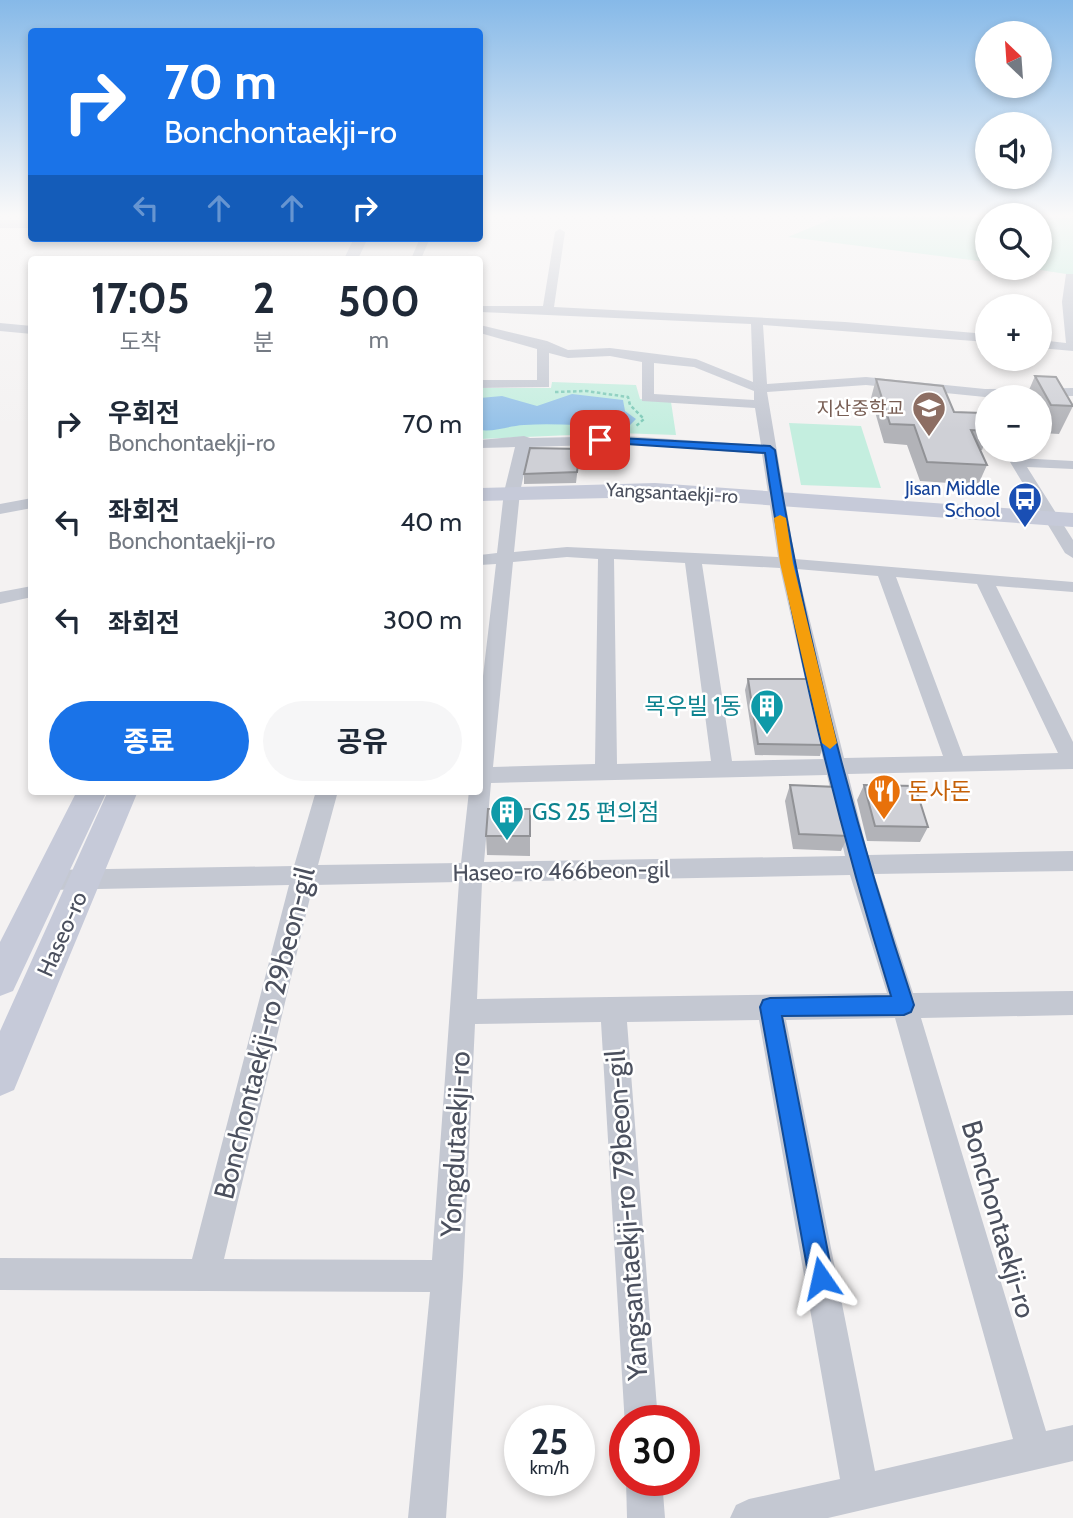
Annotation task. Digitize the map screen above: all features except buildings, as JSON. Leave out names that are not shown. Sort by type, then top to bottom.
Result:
[{"type":"street","points":[[548,310],[551,288]]},
{"type":"street","points":[[1052,345],[1073,348],[1069,288]]},
{"type":"street","points":[[483,309],[757,321],[975,337]]},
{"type":"street","name":"Bonchontaekji-ro","points":[[757,321],[761,397],[787,563],[859,865],[904,1005],[1034,1451]]},
{"type":"street","points":[[0,327],[28,330]]},
{"type":"street","points":[[483,330],[543,344],[568,354],[610,352],[707,366],[761,397]]},
{"type":"street","points":[[483,384],[544,384],[543,344]]},
{"type":"street","points":[[648,359],[647,398],[761,397],[804,383],[866,381],[975,394]]},
{"type":"street","points":[[1052,390],[1073,392]]},
{"type":"street","points":[[483,444],[524,440],[625,440],[770,450]]},
{"type":"street","name":"Yongdutaekji-ro","points":[[483,783],[512,492],[524,440]]},
{"type":"street","points":[[1019,462],[1064,520],[1073,553]]},
{"type":"street","points":[[1052,462],[1073,465]]},
{"type":"street","name":"Yangsantaekji-ro","points":[[483,495],[655,490],[1064,520]]},
{"type":"street","points":[[0,509],[28,504]]},
{"type":"street","points":[[483,560],[567,552],[787,563],[1073,587]]},
{"type":"street","points":[[606,554],[606,772]]},
{"type":"street","points":[[693,558],[723,769]]},
{"type":"street","points":[[885,571],[956,764]]},
{"type":"street","points":[[484,775],[1073,761],[984,580]]},
{"type":"street","points":[[0,598],[28,592]]},
{"type":"street","name":"Haseo-ro","points":[[0,979],[90,795]]},
{"type":"street","name":"Haseo-ro","points":[[0,1076],[121,795]]},
{"type":"street","name":"Bonchontaekji-ro 29beon-gil","points":[[204,1275],[303,876],[326,795]]},
{"type":"street","name":"Yongdutaekji-ro","points":[[427,1518],[447,1276],[471,873],[481,795]]},
{"type":"street","name":"Haseo-ro 466beon-gil","points":[[48,880],[1073,861]]},
{"type":"street","points":[[463,1012],[904,1005],[1071,1007]]},
{"type":"street","points":[[770,1007],[861,1494]]},
{"type":"street","name":"Yangsantaekji-ro 79beon-gil","points":[[612,1010],[639,1405]]},
{"type":"street","points":[[0,1274],[447,1276]]},
{"type":"street","points":[[749,1518],[1073,1443]]},
{"type":"street","points":[[645,1496],[646,1518]]},
{"type":"path","points":[[548,394],[567,390],[628,397],[630,405],[644,419],[633,428]]},
{"type":"green space","points":[[552,382],[636,385],[640,399],[671,402],[676,435],[617,433],[483,439],[483,388],[551,388]]},
{"type":"green space","points":[[789,423],[861,426],[881,488],[801,485]]},
{"type":"water","points":[[572,394],[623,400],[625,411],[636,419],[630,425],[537,424],[483,430],[483,398],[502,396],[537,406]]},
{"type":"slow traffic","points":[[780,518],[787,563],[830,743]]},
{"type":"place","name":"지산중학교","points":[[929,438]]},
{"type":"place","name":"Jisan Middle School","points":[[1025,529]]},
{"type":"place","name":"목우빌 1동","points":[[767,736]]},
{"type":"place","name":"돈사돈","points":[[884,821]]},
{"type":"place","name":"GS 25 편의점","points":[[507,842]]},
{"type":"route","points":[[600,440],[770,450],[787,563],[835,767],[859,865],[904,1005],[770,1007],[821,1278]]}]
